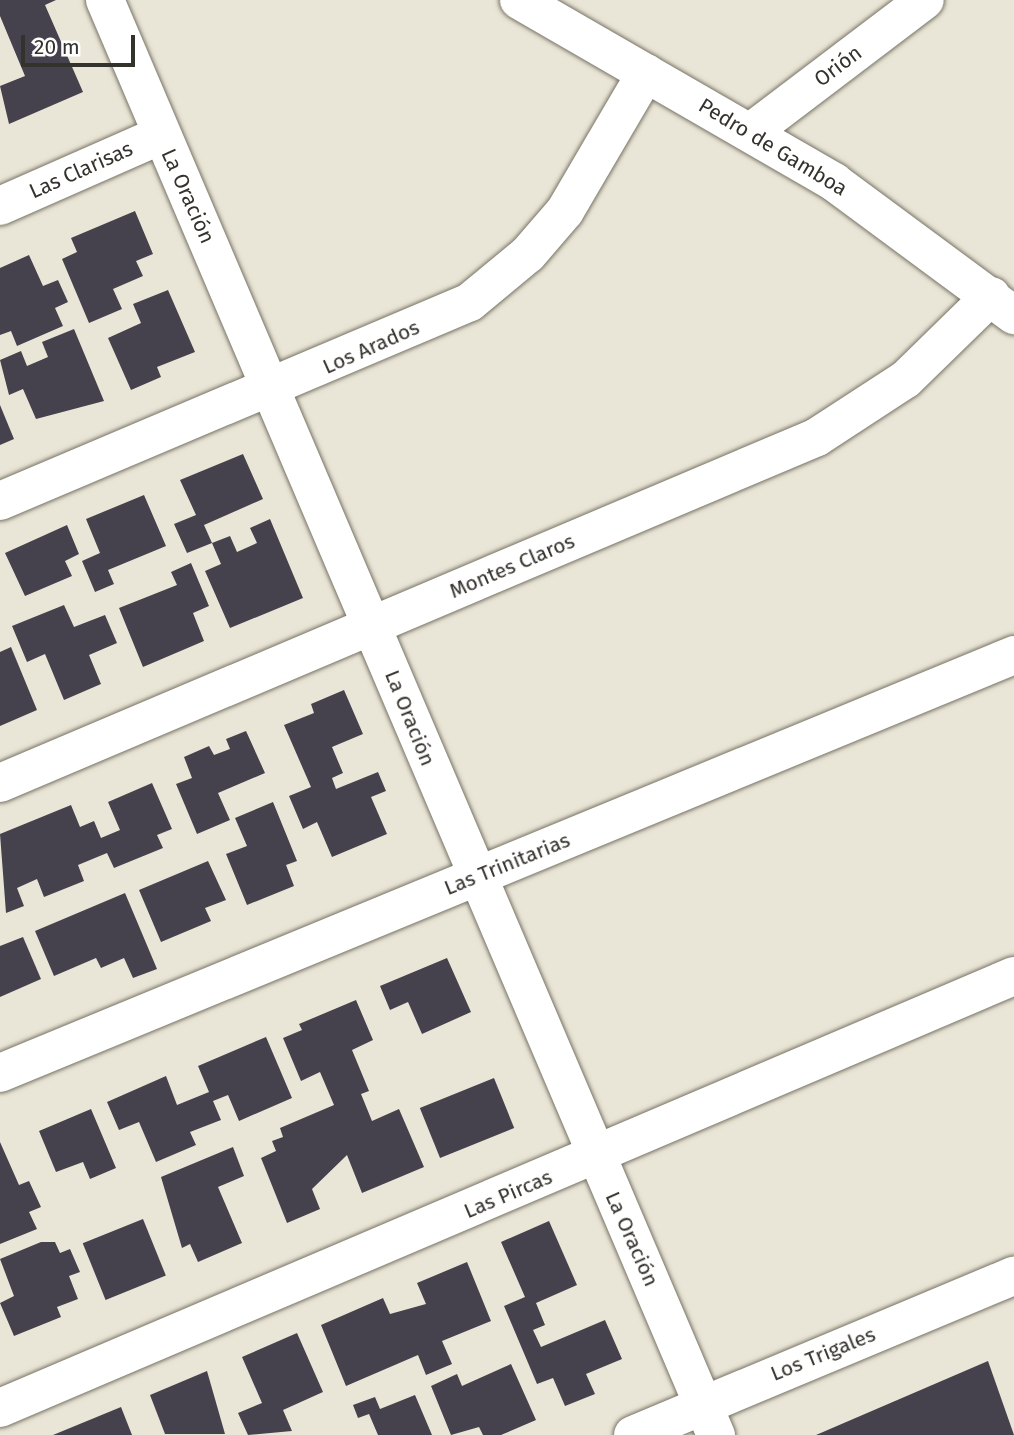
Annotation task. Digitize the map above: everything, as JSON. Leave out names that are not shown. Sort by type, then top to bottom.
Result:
[{"type":"street","name":"La Oración","points":[[105,0],[373,624],[474,877],[710,1419]]},
{"type":"street","name":"Pedro de Gamboa","points":[[519,0],[751,132],[915,237],[1002,306]]},
{"type":"street","name":"Orión","points":[[751,132],[925,0]]},
{"type":"street","name":"Los Arados","points":[[0,501],[273,388],[470,302],[528,254],[565,211],[646,73]]},
{"type":"street","name":"Las Clarisas","points":[[0,206],[161,135]]},
{"type":"street","name":"Montes Claros","points":[[0,783],[817,437],[906,379],[1002,306]]},
{"type":"street","name":"Las Trinitarias","points":[[0,1073],[1014,655]]},
{"type":"street","name":"Las Pircas","points":[[0,1408],[595,1157],[1014,976]]},
{"type":"street","name":"Los Trigales","points":[[633,1435],[710,1419],[1014,1276]]},
{"type":"building","points":[[0,0],[56,0],[45,5],[83,92],[9,124],[0,86],[25,76],[0,16]]},
{"type":"building","points":[[135,211],[153,254],[136,261],[143,276],[113,289],[122,309],[89,323],[62,259],[77,252],[71,238]]},
{"type":"building","points":[[29,255],[43,286],[58,280],[68,302],[55,308],[63,326],[17,346],[11,331],[0,335],[0,268]]},
{"type":"building","points":[[168,290],[195,352],[157,367],[161,377],[131,390],[108,338],[141,323],[133,304]]},
{"type":"building","points":[[74,329],[104,401],[36,419],[23,389],[9,395],[0,360],[21,351],[27,366],[48,357],[42,342]]},
{"type":"building","points":[[0,405],[14,439],[0,445]]},
{"type":"building","points":[[243,454],[263,499],[204,525],[212,543],[187,553],[174,524],[196,515],[180,480]]},
{"type":"building","points":[[144,495],[166,546],[108,570],[114,584],[95,592],[82,561],[100,553],[86,519]]},
{"type":"building","points":[[270,519],[303,598],[230,628],[205,571],[221,564],[212,543],[230,536],[237,552],[257,543],[250,528]]},
{"type":"building","points":[[67,525],[79,554],[65,561],[72,576],[25,596],[5,553]]},
{"type":"building","points":[[191,563],[209,606],[193,613],[204,641],[143,667],[119,608],[177,585],[171,572]]},
{"type":"building","points":[[64,605],[74,627],[105,615],[117,643],[89,655],[101,684],[64,700],[45,654],[27,662],[12,626]]},
{"type":"building","points":[[11,647],[37,710],[0,726],[0,652]]},
{"type":"building","points":[[344,690],[363,734],[332,747],[343,773],[332,778],[336,789],[378,772],[386,791],[371,797],[387,834],[332,857],[317,822],[303,829],[289,796],[311,787],[284,725],[314,713],[311,704]]},
{"type":"building","points":[[246,731],[265,773],[218,793],[230,820],[197,834],[176,784],[192,778],[184,757],[209,746],[214,755],[230,749],[226,739]]},
{"type":"building","points":[[152,783],[172,829],[157,835],[163,848],[114,868],[107,853],[78,865],[84,881],[44,897],[37,879],[17,888],[24,906],[6,913],[0,834],[71,805],[80,827],[94,821],[101,838],[120,830],[108,802]]},
{"type":"building","points":[[273,802],[297,861],[286,865],[294,886],[247,905],[226,854],[247,846],[235,818]]},
{"type":"building","points":[[208,861],[226,900],[205,908],[211,921],[161,942],[139,890]]},
{"type":"building","points":[[125,893],[157,969],[133,978],[124,958],[101,968],[96,958],[54,976],[35,931]]},
{"type":"building","points":[[23,937],[41,979],[0,997],[0,946]]},
{"type":"building","points":[[447,958],[471,1012],[422,1034],[408,1002],[390,1010],[380,986]]},
{"type":"building","points":[[356,1000],[373,1040],[352,1050],[369,1091],[361,1094],[372,1121],[399,1109],[424,1167],[362,1193],[347,1155],[312,1189],[320,1209],[287,1223],[261,1158],[276,1151],[272,1141],[283,1137],[280,1128],[334,1105],[320,1072],[301,1081],[283,1038],[302,1030],[299,1024]]},
{"type":"building","points":[[266,1037],[292,1098],[239,1121],[228,1095],[213,1101],[221,1120],[190,1132],[196,1145],[156,1162],[139,1122],[119,1130],[107,1102],[166,1076],[177,1105],[209,1092],[198,1066]]},
{"type":"building","points":[[494,1078],[514,1128],[440,1158],[420,1108]]},
{"type":"building","points":[[91,1109],[116,1168],[90,1179],[83,1162],[56,1172],[39,1131]]},
{"type":"building","points":[[0,1142],[19,1185],[29,1181],[41,1207],[29,1212],[37,1229],[0,1244]]},
{"type":"building","points":[[233,1147],[244,1176],[218,1187],[242,1243],[198,1262],[190,1244],[182,1248],[161,1177]]},
{"type":"building","points":[[143,1219],[166,1276],[106,1300],[83,1243]]},
{"type":"building","points":[[549,1221],[577,1285],[536,1303],[545,1325],[533,1330],[541,1347],[605,1320],[622,1359],[586,1374],[595,1394],[565,1406],[553,1378],[537,1384],[504,1306],[525,1297],[501,1242]]},
{"type":"building","points":[[41,1242],[55,1242],[60,1253],[70,1249],[80,1272],[69,1276],[78,1299],[57,1307],[61,1317],[14,1336],[0,1303],[14,1296],[0,1259]]},
{"type":"building","points":[[467,1262],[491,1321],[442,1341],[452,1364],[426,1375],[418,1355],[346,1386],[321,1325],[383,1298],[390,1314],[426,1304],[417,1283]]},
{"type":"building","points":[[297,1333],[323,1392],[283,1410],[292,1431],[248,1435],[238,1413],[262,1403],[242,1357]]},
{"type":"building","points":[[988,1361],[1014,1435],[816,1435]]},
{"type":"building","points":[[511,1364],[536,1420],[501,1435],[483,1435],[479,1427],[451,1435],[431,1386],[457,1374],[462,1386]]},
{"type":"building","points":[[207,1371],[225,1434],[165,1434],[150,1395]]},
{"type":"building","points":[[415,1395],[432,1435],[378,1435],[369,1414],[358,1418],[353,1405],[375,1397],[380,1409]]},
{"type":"building","points":[[121,1407],[132,1435],[53,1435]]}]
